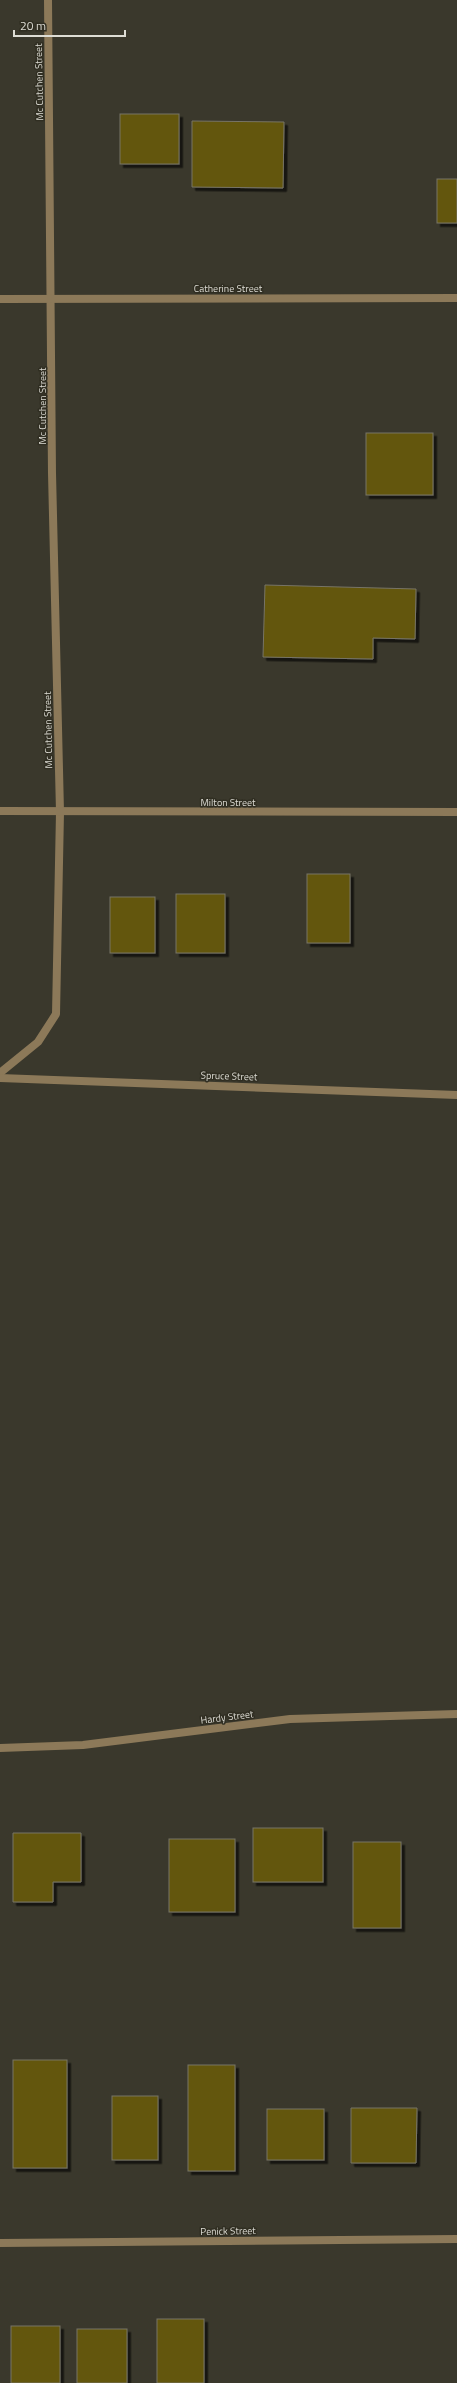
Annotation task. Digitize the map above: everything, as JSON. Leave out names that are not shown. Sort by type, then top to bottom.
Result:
[{"type":"street","name":"Mc Cutchen Street","points":[[0,1073],[38,1042],[56,1014],[60,812],[52,473],[52,299],[48,0]]},
{"type":"street","name":"Catherine Street","points":[[0,299],[457,298]]},
{"type":"street","name":"Milton Street","points":[[0,811],[457,812]]},
{"type":"street","name":"Spruce Street","points":[[0,1078],[457,1095]]},
{"type":"street","name":"Hardy Street","points":[[0,1748],[83,1745],[290,1719],[457,1714]]},
{"type":"street","name":"Penick Street","points":[[0,2243],[457,2239]]},
{"type":"building","points":[[120,114],[179,114],[179,164],[120,164]]},
{"type":"building","points":[[192,121],[284,122],[283,188],[192,187]]},
{"type":"building","points":[[437,179],[457,179],[457,223],[437,223]]},
{"type":"building","points":[[366,433],[433,433],[433,495],[366,495]]},
{"type":"building","points":[[265,585],[416,589],[415,639],[373,638],[373,659],[263,657]]},
{"type":"building","points":[[307,874],[350,874],[350,943],[307,943]]},
{"type":"building","points":[[176,894],[225,894],[225,953],[176,953]]},
{"type":"building","points":[[110,897],[155,897],[155,953],[110,953]]},
{"type":"building","points":[[253,1828],[323,1828],[323,1882],[253,1882]]},
{"type":"building","points":[[13,1833],[81,1833],[81,1882],[53,1882],[53,1902],[13,1902]]},
{"type":"building","points":[[169,1839],[235,1839],[235,1912],[169,1912]]},
{"type":"building","points":[[353,1842],[401,1842],[401,1928],[353,1928]]},
{"type":"building","points":[[13,2060],[67,2060],[67,2168],[13,2168]]},
{"type":"building","points":[[188,2065],[235,2065],[235,2171],[188,2171]]},
{"type":"building","points":[[112,2096],[158,2096],[158,2160],[112,2160]]},
{"type":"building","points":[[351,2108],[417,2108],[416,2163],[351,2163]]},
{"type":"building","points":[[267,2109],[324,2109],[324,2160],[267,2160]]},
{"type":"building","points":[[157,2319],[204,2319],[204,2383],[157,2383]]},
{"type":"building","points":[[11,2326],[60,2326],[60,2383],[11,2383]]},
{"type":"building","points":[[77,2329],[127,2329],[127,2383],[77,2383]]}]
